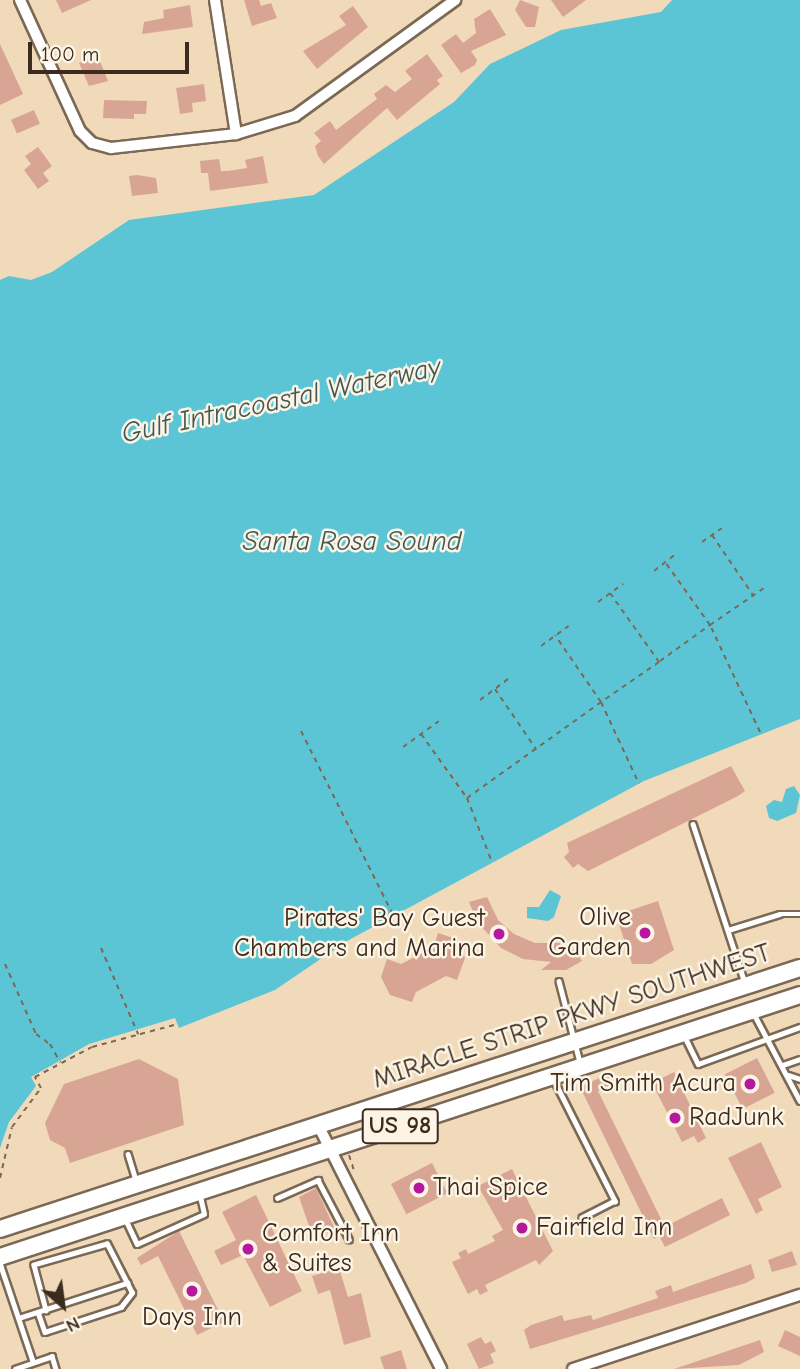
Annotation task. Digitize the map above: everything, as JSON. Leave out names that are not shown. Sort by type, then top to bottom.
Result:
[{"type":"highway","name":"MIRACLE STRIP PKWY SOUTHWEST","points":[[0,1229],[800,968]]},
{"type":"highway","name":"MIRACLE STRIP PKWY SOUTHWEST","points":[[0,1256],[800,995]]},
{"type":"highway","points":[[0,1241],[29,1219]]},
{"type":"street","points":[[20,0],[75,122],[92,143],[111,148],[236,134],[274,125],[312,106],[455,0]]},
{"type":"street","points":[[215,0],[236,134]]},
{"type":"street","points":[[318,1125],[441,1369]]},
{"type":"street","points":[[573,1369],[800,1295]]},
{"type":"lane","points":[[694,824],[745,985]]},
{"type":"lane","points":[[727,930],[780,914],[800,914]]},
{"type":"lane","points":[[559,981],[581,1066]]},
{"type":"lane","points":[[751,1011],[769,1037],[800,1101]]},
{"type":"lane","points":[[684,1033],[698,1064],[800,1027]]},
{"type":"lane","points":[[783,1065],[800,1059]]},
{"type":"lane","points":[[788,1075],[800,1079]]},
{"type":"lane","points":[[552,1076],[615,1201],[582,1218]]},
{"type":"lane","points":[[128,1154],[138,1184]]},
{"type":"lane","points":[[277,1198],[318,1180],[349,1239]]},
{"type":"lane","points":[[124,1216],[136,1244],[204,1213],[199,1191]]},
{"type":"lane","points":[[38,1312],[45,1332],[121,1307],[132,1293],[107,1244],[34,1265],[46,1310]]},
{"type":"lane","points":[[0,1263],[33,1361]]},
{"type":"lane","points":[[19,1318],[127,1283]]},
{"type":"lane","points":[[15,1369],[52,1356],[56,1369]]},
{"type":"path","points":[[702,542],[722,528]]},
{"type":"path","points":[[712,535],[753,596]]},
{"type":"path","points":[[654,571],[676,554]]},
{"type":"path","points":[[666,562],[710,625],[760,732]]},
{"type":"path","points":[[598,602],[623,584]]},
{"type":"path","points":[[467,798],[764,588]]},
{"type":"path","points":[[610,593],[659,662]]},
{"type":"path","points":[[541,646],[569,625]]},
{"type":"path","points":[[555,635],[601,702],[639,784]]},
{"type":"path","points":[[480,700],[512,677]]},
{"type":"path","points":[[495,689],[537,749]]},
{"type":"path","points":[[403,747],[439,720]]},
{"type":"path","points":[[301,731],[393,915]]},
{"type":"path","points":[[421,734],[467,798],[492,862]]},
{"type":"path","points":[[101,948],[138,1034]]},
{"type":"path","points":[[5,964],[36,1034],[50,1044],[61,1063]]},
{"type":"path","points":[[0,1178],[12,1127],[41,1087],[34,1077],[92,1047],[174,1025]]},
{"type":"water","name":"Santa Rosa Sound","points":[[672,0],[800,0],[800,719],[644,781],[347,941],[275,990],[179,1028],[175,1018],[89,1044],[31,1077],[36,1086],[9,1122],[0,1148],[0,280],[9,276],[31,280],[52,272],[129,220],[314,195],[454,102],[490,64],[561,30],[661,12]]},
{"type":"water","points":[[794,786],[800,795],[796,813],[777,821],[769,818],[766,806],[774,800],[782,802],[786,789]]},
{"type":"water","points":[[550,890],[561,896],[554,917],[548,921],[527,918],[527,907],[539,907]]},
{"type":"building","points":[[56,0],[91,0],[62,13]]},
{"type":"building","points":[[244,0],[259,0],[261,6],[271,3],[277,18],[252,26]]},
{"type":"building","points":[[520,0],[539,7],[535,27],[526,27],[515,10]]},
{"type":"building","points":[[551,0],[586,0],[563,17]]},
{"type":"building","points":[[190,5],[193,27],[142,34],[144,22],[164,18],[163,10]]},
{"type":"building","points":[[353,6],[368,27],[317,69],[303,51],[346,25],[339,16]]},
{"type":"building","points":[[490,9],[506,35],[471,51],[477,60],[475,65],[461,73],[441,45],[456,34],[463,43],[476,33],[474,19]]},
{"type":"building","points":[[0,44],[23,94],[0,105]]},
{"type":"building","points":[[427,54],[443,76],[437,80],[440,84],[397,120],[387,108],[324,164],[315,146],[321,141],[314,133],[330,121],[336,130],[377,99],[374,94],[386,85],[395,92],[412,79],[405,71]]},
{"type":"building","points":[[98,56],[108,81],[89,86],[79,63]]},
{"type":"building","points":[[204,84],[206,101],[192,103],[193,112],[180,114],[176,88]]},
{"type":"building","points":[[104,100],[147,101],[146,114],[134,114],[134,119],[103,118]]},
{"type":"building","points":[[34,110],[40,124],[17,134],[11,120]]},
{"type":"building","points":[[38,147],[52,166],[43,173],[49,181],[38,189],[24,170],[31,164],[25,156]]},
{"type":"building","points":[[263,156],[268,183],[210,191],[208,173],[201,173],[200,161],[219,159],[221,171],[228,171],[247,168],[245,160]]},
{"type":"building","points":[[129,176],[156,178],[158,193],[132,196]]},
{"type":"building","points":[[731,766],[745,791],[738,796],[588,871],[578,864],[573,868],[564,857],[569,852],[567,843]]},
{"type":"building","name":"Pirates' Bay Guest Chambers and Marina","points":[[487,897],[498,920],[514,934],[535,943],[560,943],[563,955],[575,949],[582,961],[566,970],[541,970],[551,962],[523,959],[501,948],[477,922],[469,902]]},
{"type":"building","name":"Olive Garden","points":[[658,901],[674,950],[651,964],[632,964],[616,915]]},
{"type":"building","points":[[438,933],[456,939],[465,958],[457,980],[446,976],[416,992],[412,1002],[390,995],[381,977],[387,959],[401,964],[433,948]]},
{"type":"building","name":"Tim Smith Acura","points":[[757,1058],[775,1093],[743,1109],[725,1074]]},
{"type":"building","points":[[139,1059],[178,1079],[184,1125],[70,1163],[65,1148],[50,1140],[45,1123],[64,1084]]},
{"type":"building","points":[[674,1072],[706,1138],[698,1143],[694,1136],[682,1142],[652,1083]]},
{"type":"building","points":[[608,1074],[612,1084],[598,1091],[662,1221],[668,1225],[722,1198],[730,1215],[665,1247],[659,1236],[654,1239],[580,1087]]},
{"type":"building","points":[[761,1142],[782,1187],[758,1199],[763,1210],[756,1214],[728,1158]]},
{"type":"building","name":"Thai Spice","points":[[432,1163],[447,1193],[406,1214],[391,1184]]},
{"type":"building","name":"Fairfield Inn","points":[[512,1169],[553,1251],[539,1265],[536,1260],[485,1285],[488,1291],[480,1295],[477,1289],[468,1294],[452,1262],[461,1258],[458,1253],[466,1249],[468,1254],[495,1241],[492,1236],[503,1230],[478,1186]]},
{"type":"building","points":[[316,1188],[335,1229],[319,1237],[310,1229],[299,1197]]},
{"type":"building","name":"Comfort Inn & Suites","points":[[256,1195],[302,1291],[270,1307],[243,1255],[221,1265],[214,1251],[236,1240],[222,1212]]},
{"type":"building","name":"Days Inn","points":[[179,1231],[224,1322],[197,1335],[158,1256],[141,1265],[137,1258]]},
{"type":"building","points":[[792,1251],[797,1265],[772,1272],[768,1260]]},
{"type":"building","points":[[751,1264],[755,1278],[746,1283],[530,1349],[524,1330],[531,1325],[562,1315],[564,1321],[591,1315],[593,1320],[658,1298],[655,1291],[671,1285],[673,1292]]},
{"type":"building","points":[[339,1268],[348,1297],[361,1293],[371,1337],[344,1345],[330,1290],[318,1294],[312,1276]]},
{"type":"building","points":[[785,1330],[800,1337],[800,1356],[778,1346]]},
{"type":"building","points":[[481,1337],[485,1344],[491,1341],[496,1351],[490,1354],[494,1363],[479,1369],[467,1344]]},
{"type":"building","points":[[760,1340],[764,1352],[739,1365],[674,1369]]},
{"type":"building","points":[[401,1350],[407,1369],[384,1369],[380,1357]]},
{"type":"place","name":"Olive Garden","points":[[645,933]]},
{"type":"place","name":"Pirates' Bay Guest Chambers and Marina","points":[[499,934]]},
{"type":"place","name":"Tim Smith Acura","points":[[750,1084]]},
{"type":"place","name":"RadJunk","points":[[675,1118]]},
{"type":"place","name":"Thai Spice","points":[[419,1188]]},
{"type":"place","name":"Fairfield Inn","points":[[522,1228]]},
{"type":"place","name":"Comfort Inn & Suites","points":[[248,1249]]},
{"type":"place","name":"Days Inn","points":[[192,1291]]},
{"type":"water label","name":"Gulf Intracoastal Waterway","points":[[281,400]]}]
